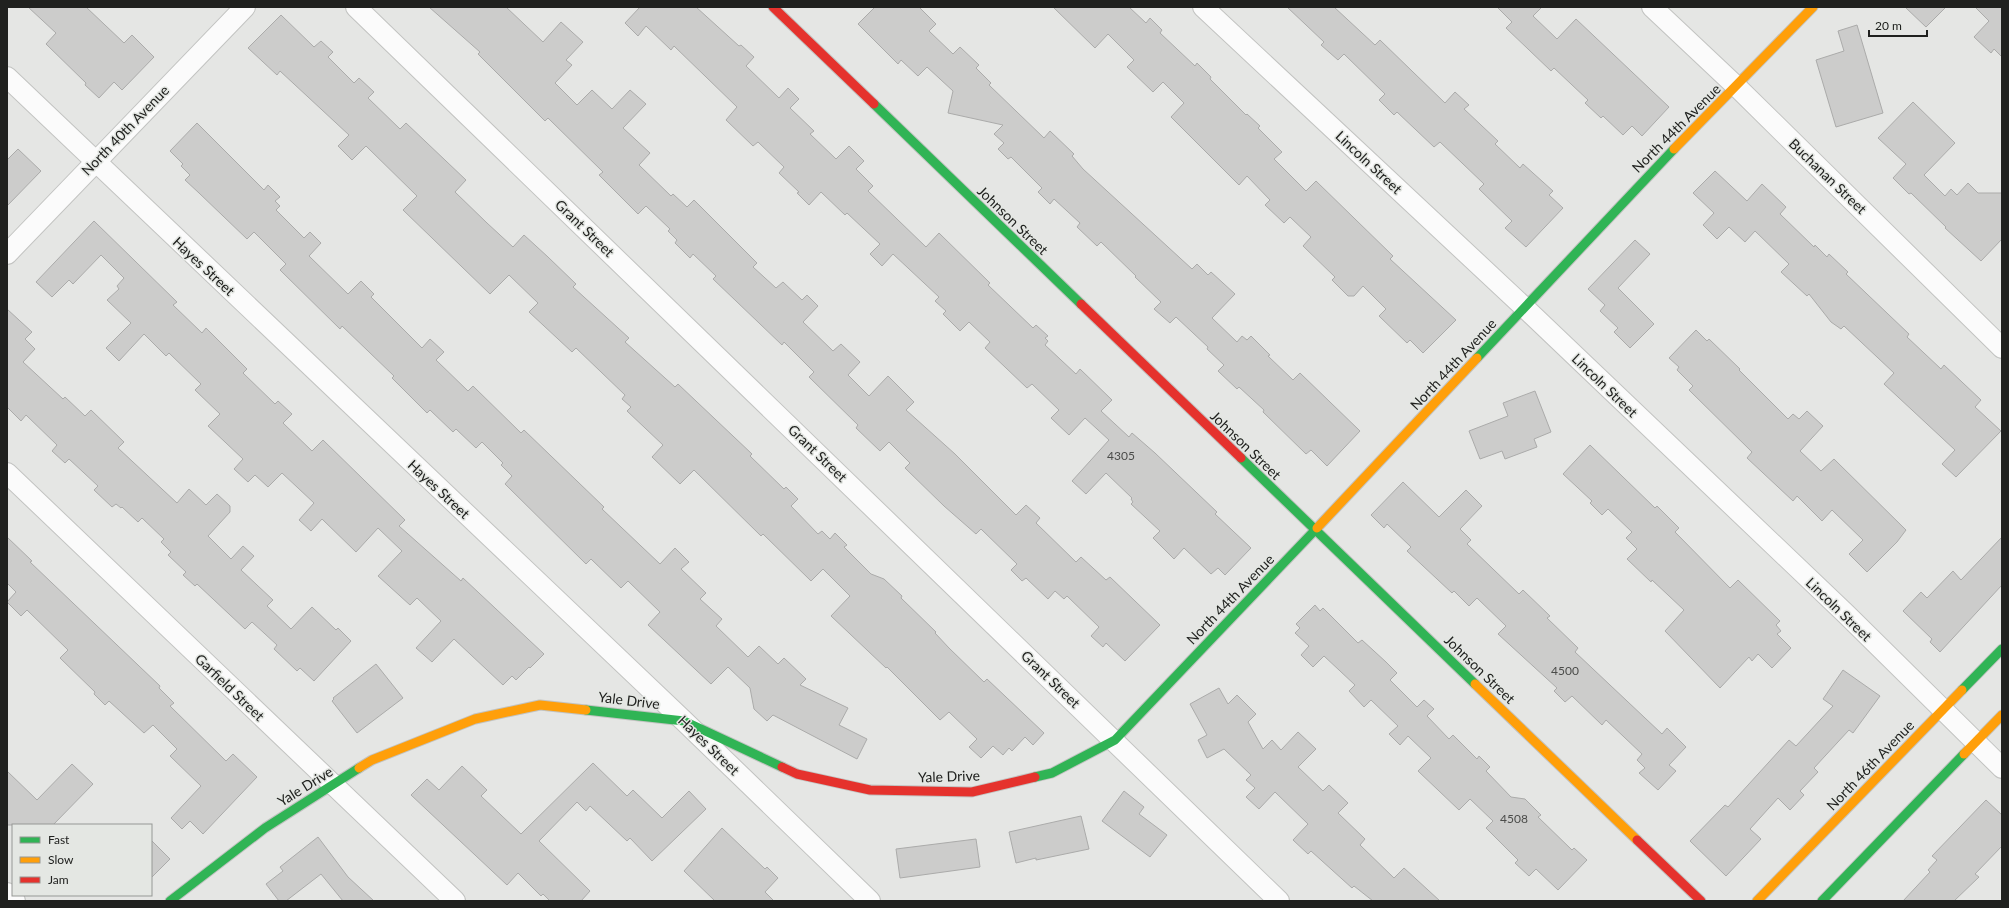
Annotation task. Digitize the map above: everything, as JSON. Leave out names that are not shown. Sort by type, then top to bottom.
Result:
[{"type":"street","name":"North 40th Avenue","points":[[7,254],[245,7]]},
{"type":"street","name":"Grant Street","points":[[356,7],[1115,740],[1279,901]]},
{"type":"street","name":"Johnson Street","points":[[773,7],[1702,901]]},
{"type":"street","name":"Lincoln Street","points":[[1203,7],[1525,308],[1840,609],[2002,768]]},
{"type":"street","name":"Buchanan Street","points":[[1652,7],[1737,87],[2002,348]]},
{"type":"street","name":"North 44th Avenue","points":[[1115,740],[1525,308],[1627,197],[1737,87],[1813,7]]},
{"type":"street","name":"Hayes Street","points":[[7,77],[94,162],[684,721],[870,901]]},
{"type":"street","name":"Garfield Street","points":[[7,473],[455,901]]},
{"type":"street","name":"North 46th Avenue","points":[[1757,901],[2002,649]]},
{"type":"street","name":"Yale Drive","points":[[170,901],[265,828],[372,760],[475,719],[540,705],[627,713],[684,721],[797,774],[870,790],[972,792],[1052,773],[1115,740]]},
{"type":"street","points":[[1822,901],[2002,715]]},
{"type":"street","points":[[7,893],[15,901]]},
{"type":"building","points":[[28,7],[86,7],[124,43],[132,35],[154,57],[122,90],[114,82],[99,98],[85,85],[86,83],[46,44],[56,33]]},
{"type":"building","points":[[429,7],[506,7],[543,42],[561,22],[583,42],[566,60],[572,65],[555,83],[577,105],[592,90],[612,109],[630,90],[646,104],[623,128],[650,153],[639,165],[671,196],[673,194],[687,207],[694,200],[757,263],[753,267],[776,288],[783,282],[802,300],[807,295],[818,306],[803,322],[833,351],[841,344],[860,362],[848,375],[869,396],[888,376],[914,402],[906,410],[955,454],[1016,515],[1026,505],[1040,518],[1036,523],[1076,562],[1081,557],[1106,580],[1110,577],[1160,625],[1125,661],[1106,643],[1103,647],[1091,636],[1099,627],[1067,596],[1064,599],[1055,591],[1048,599],[1026,578],[1022,581],[1011,570],[1017,564],[981,529],[976,534],[944,506],[905,468],[910,463],[889,442],[880,451],[856,428],[858,425],[809,377],[814,372],[784,342],[782,345],[713,279],[716,276],[693,254],[690,258],[675,243],[677,240],[668,231],[670,229],[646,206],[638,214],[599,175],[603,172],[548,118],[545,121],[478,54],[480,52]]},
{"type":"building","points":[[640,7],[696,7],[739,46],[741,45],[754,57],[746,66],[779,98],[788,88],[799,99],[790,108],[814,131],[810,134],[836,159],[849,146],[864,161],[856,169],[873,186],[868,191],[926,247],[939,233],[990,283],[988,285],[1033,328],[1036,325],[1048,336],[1045,338],[1048,341],[1045,345],[1076,374],[1080,369],[1112,400],[1101,411],[1129,437],[1132,433],[1155,453],[1217,512],[1215,514],[1251,548],[1225,575],[1218,568],[1211,574],[1184,548],[1174,559],[1153,538],[1160,531],[1131,504],[1133,502],[1131,499],[1132,498],[1106,473],[1086,494],[1072,481],[1109,440],[1085,418],[1069,435],[1051,418],[1059,410],[1032,384],[1027,388],[985,348],[990,342],[969,322],[960,331],[943,314],[946,311],[935,301],[939,297],[893,254],[882,266],[870,254],[880,244],[847,213],[845,215],[821,192],[809,205],[797,193],[799,192],[779,173],[784,167],[758,142],[753,146],[726,120],[737,107],[674,46],[671,50],[646,26],[638,36],[625,23]]},
{"type":"building","points":[[875,7],[919,7],[936,24],[929,31],[953,54],[960,47],[979,65],[976,68],[991,83],[989,85],[1044,138],[1050,131],[1074,154],[1072,156],[1083,169],[1192,269],[1197,264],[1208,275],[1211,272],[1235,294],[1212,318],[1237,342],[1242,336],[1247,340],[1251,336],[1270,355],[1268,356],[1293,380],[1300,373],[1360,431],[1327,466],[1311,450],[1306,454],[1263,412],[1264,410],[1239,387],[1237,389],[1218,371],[1224,365],[1207,349],[1208,347],[1176,317],[1170,323],[1154,309],[1161,302],[1135,277],[1136,276],[1101,242],[1097,246],[1077,227],[1080,223],[1054,199],[1050,204],[1038,192],[1042,188],[1011,157],[1008,159],[998,149],[1004,143],[994,134],[1003,125],[948,113],[953,91],[927,67],[918,76],[901,60],[898,64],[858,24]]},
{"type":"building","points":[[1053,7],[1129,7],[1146,23],[1150,18],[1162,30],[1160,33],[1195,66],[1197,63],[1211,77],[1210,79],[1246,115],[1247,114],[1260,126],[1258,128],[1282,152],[1274,159],[1306,191],[1316,181],[1393,256],[1390,259],[1456,320],[1423,353],[1410,340],[1407,343],[1379,316],[1386,309],[1363,286],[1354,296],[1348,296],[1332,280],[1335,277],[1303,246],[1311,237],[1290,217],[1284,223],[1265,205],[1270,200],[1247,176],[1239,185],[1171,117],[1184,103],[1163,82],[1153,92],[1127,67],[1134,60],[1108,34],[1095,48]]},
{"type":"building","points":[[1287,7],[1334,7],[1375,45],[1380,40],[1445,103],[1455,92],[1469,105],[1464,109],[1498,141],[1495,144],[1520,168],[1523,164],[1553,191],[1549,195],[1563,208],[1526,247],[1505,228],[1512,221],[1479,189],[1484,184],[1440,142],[1434,147],[1397,112],[1394,115],[1379,100],[1385,94],[1344,54],[1338,60],[1321,45],[1324,42]]},
{"type":"building","points":[[1497,7],[1542,7],[1533,16],[1557,39],[1576,19],[1669,107],[1642,136],[1632,126],[1623,135],[1603,116],[1601,118],[1585,103],[1588,100],[1554,68],[1551,71],[1506,28],[1512,22]]},
{"type":"building","points":[[1905,7],[1946,7],[1926,27]]},
{"type":"building","points":[[1975,7],[2002,7],[2002,57],[1994,49],[1991,53],[1974,37],[1989,21]]},
{"type":"building","points":[[281,15],[314,47],[321,41],[333,52],[328,57],[354,83],[359,78],[374,92],[368,98],[400,129],[406,123],[466,180],[455,192],[487,223],[513,247],[524,235],[576,284],[573,287],[629,338],[625,342],[675,387],[678,384],[752,454],[750,456],[784,489],[786,487],[798,499],[791,506],[818,534],[822,531],[830,539],[835,533],[847,545],[844,547],[871,574],[884,579],[936,632],[935,633],[949,648],[984,682],[987,679],[1044,733],[1033,745],[1025,737],[1012,751],[1009,748],[1003,755],[993,746],[981,758],[969,747],[977,739],[949,712],[940,720],[887,667],[886,668],[831,616],[850,596],[823,569],[811,581],[763,534],[761,536],[694,470],[680,484],[652,457],[663,445],[627,411],[631,407],[622,399],[625,395],[576,348],[572,352],[529,312],[538,303],[509,275],[490,294],[403,210],[417,196],[366,146],[352,160],[338,146],[349,135],[280,71],[277,75],[248,48]]},
{"type":"building","points":[[1857,25],[1883,113],[1836,127],[1816,60],[1844,51],[1838,31]]},
{"type":"building","points":[[1913,102],[1955,143],[1924,175],[1945,196],[1951,189],[1957,195],[1968,183],[1978,193],[2002,193],[2002,239],[1981,261],[1945,228],[1946,227],[1911,193],[1909,194],[1893,178],[1906,164],[1878,138]]},
{"type":"building","points":[[197,123],[264,190],[268,185],[280,197],[275,201],[280,206],[276,210],[304,238],[310,232],[321,243],[309,256],[348,294],[361,281],[374,294],[371,297],[422,348],[430,339],[444,352],[436,360],[468,391],[473,386],[521,433],[524,430],[604,507],[602,509],[660,564],[675,548],[689,562],[681,569],[706,593],[700,599],[722,619],[716,626],[748,657],[759,646],[778,664],[784,658],[806,679],[800,685],[848,708],[839,725],[867,739],[857,759],[773,715],[767,721],[754,709],[750,688],[728,667],[711,684],[648,625],[660,612],[628,581],[621,588],[591,559],[586,564],[505,484],[512,476],[501,465],[503,463],[482,442],[476,448],[456,429],[453,432],[430,410],[427,413],[392,378],[394,376],[342,326],[340,329],[280,270],[286,264],[254,232],[247,239],[185,180],[190,175],[181,166],[183,164],[170,151]]},
{"type":"building","points":[[18,149],[41,171],[7,206],[7,160]]},
{"type":"building","points":[[1715,171],[1747,201],[1762,184],[1786,207],[1780,214],[1814,247],[1815,245],[1827,257],[1829,254],[1848,272],[1846,274],[1909,334],[1907,337],[1941,369],[1944,365],[1981,400],[1975,407],[2001,431],[1956,477],[1942,464],[1955,450],[1884,384],[1894,373],[1844,326],[1841,329],[1831,322],[1809,294],[1807,296],[1781,272],[1789,264],[1755,231],[1745,242],[1729,227],[1717,239],[1703,225],[1714,213],[1693,193]]},
{"type":"building","points":[[94,221],[177,302],[173,305],[202,333],[206,328],[247,369],[243,373],[275,404],[278,401],[292,414],[283,423],[312,451],[323,440],[405,520],[399,526],[461,581],[463,578],[544,654],[516,680],[512,676],[503,685],[454,639],[432,662],[416,648],[441,621],[417,598],[410,605],[378,576],[402,551],[378,528],[356,552],[322,519],[311,531],[299,520],[314,503],[282,473],[268,487],[255,475],[248,482],[234,469],[243,459],[208,426],[220,414],[195,390],[201,384],[169,353],[166,356],[144,334],[119,361],[106,348],[131,323],[107,300],[119,289],[117,286],[124,278],[101,255],[73,284],[69,280],[52,297],[36,282]]},
{"type":"building","points":[[1635,240],[1650,254],[1618,288],[1654,324],[1630,348],[1614,332],[1618,328],[1600,311],[1605,305],[1588,289]]},
{"type":"building","points":[[7,309],[32,332],[25,339],[35,349],[23,362],[63,399],[65,397],[85,416],[91,410],[124,442],[118,448],[177,503],[189,489],[206,505],[217,494],[230,506],[230,512],[208,536],[231,559],[243,546],[254,556],[241,570],[273,600],[267,606],[291,629],[312,607],[336,630],[338,628],[351,641],[314,681],[300,668],[297,671],[274,649],[277,645],[252,622],[245,629],[197,584],[195,586],[183,575],[186,572],[168,555],[171,552],[161,542],[164,539],[142,518],[138,522],[122,507],[121,508],[116,504],[112,507],[94,490],[98,486],[69,459],[65,463],[52,451],[57,445],[26,415],[21,421],[7,407]]},
{"type":"building","points":[[1696,330],[1707,341],[1709,339],[1788,419],[1793,414],[1799,419],[1807,411],[1823,426],[1800,451],[1821,471],[1834,459],[1906,530],[1897,542],[1867,572],[1849,554],[1863,540],[1832,510],[1822,521],[1797,496],[1793,501],[1747,458],[1752,452],[1689,390],[1693,386],[1677,370],[1679,367],[1669,358]]},
{"type":"building","points":[[1535,391],[1551,432],[1534,439],[1537,447],[1505,459],[1502,451],[1480,459],[1469,431],[1508,416],[1503,403]]},
{"type":"building","points":[[1590,445],[1655,508],[1657,506],[1679,528],[1675,532],[1730,588],[1738,580],[1780,621],[1776,625],[1781,631],[1777,634],[1791,648],[1772,668],[1758,654],[1752,661],[1749,657],[1720,688],[1665,631],[1684,610],[1627,559],[1637,549],[1626,538],[1632,532],[1608,509],[1602,515],[1590,503],[1592,501],[1563,474]]},
{"type":"building","points":[[1403,482],[1439,517],[1466,490],[1482,506],[1460,529],[1471,540],[1467,544],[1519,594],[1523,590],[1550,616],[1547,618],[1578,648],[1575,652],[1662,734],[1667,728],[1686,747],[1669,765],[1676,771],[1658,790],[1639,773],[1645,768],[1637,760],[1642,754],[1606,720],[1602,725],[1572,696],[1565,702],[1554,691],[1557,688],[1498,634],[1506,626],[1477,598],[1469,606],[1454,591],[1452,593],[1407,551],[1411,547],[1387,524],[1384,528],[1371,515]]},
{"type":"building","points":[[7,537],[32,561],[30,562],[160,686],[159,688],[174,703],[170,706],[226,761],[233,754],[257,777],[203,834],[190,821],[182,829],[171,818],[201,786],[170,756],[177,749],[153,725],[144,733],[109,701],[105,705],[94,694],[95,692],[60,658],[68,650],[27,610],[21,616],[7,602],[16,592],[7,583]]},
{"type":"building","points":[[2002,537],[2002,585],[1940,652],[1930,642],[1932,639],[1903,611],[1921,592],[1927,598],[1953,571],[1961,580]]},
{"type":"building","points":[[1315,605],[1320,611],[1323,608],[1358,643],[1362,640],[1386,662],[1397,673],[1390,680],[1417,707],[1424,700],[1434,709],[1427,716],[1449,739],[1453,735],[1477,759],[1479,756],[1490,767],[1486,771],[1511,797],[1525,799],[1541,815],[1538,817],[1572,850],[1574,848],[1587,860],[1558,890],[1536,869],[1529,876],[1515,863],[1518,860],[1486,828],[1493,821],[1470,799],[1459,810],[1418,771],[1431,758],[1408,736],[1400,745],[1389,734],[1398,726],[1371,700],[1364,707],[1349,691],[1355,685],[1324,656],[1313,667],[1301,655],[1309,646],[1295,633],[1300,628],[1296,624]]},
{"type":"building","points":[[376,664],[403,698],[357,733],[332,701],[334,699],[333,698]]},
{"type":"building","points":[[1843,670],[1880,696],[1853,733],[1849,730],[1814,768],[1818,772],[1800,791],[1804,795],[1790,810],[1778,798],[1750,829],[1761,839],[1726,876],[1690,841],[1725,805],[1728,807],[1789,740],[1796,746],[1833,706],[1823,699]]},
{"type":"building","points":[[1219,688],[1228,704],[1237,695],[1256,714],[1248,722],[1263,749],[1272,740],[1281,750],[1298,732],[1316,749],[1298,767],[1323,791],[1329,785],[1348,803],[1338,813],[1365,839],[1360,845],[1394,878],[1404,868],[1440,901],[1373,901],[1354,886],[1352,888],[1311,851],[1308,854],[1293,840],[1308,824],[1275,792],[1259,809],[1246,797],[1255,788],[1246,780],[1251,775],[1224,749],[1207,758],[1198,740],[1207,735],[1190,704]]},
{"type":"building","points":[[593,763],[627,796],[633,790],[662,818],[689,791],[706,809],[652,861],[630,838],[627,841],[590,806],[586,811],[577,802],[539,841],[590,891],[581,901],[550,901],[543,894],[541,896],[518,873],[507,885],[411,795],[427,779],[439,790],[462,766],[487,790],[481,796],[521,834]]},
{"type":"building","points":[[72,764],[93,784],[54,824],[7,825],[7,771],[37,800]]},
{"type":"building","points":[[1124,791],[1144,807],[1139,814],[1167,835],[1150,857],[1102,821]]},
{"type":"building","points":[[1986,800],[2002,815],[2002,846],[1975,874],[1979,877],[1954,901],[1903,901],[1930,872],[1928,870],[1937,860],[1932,856]]},
{"type":"building","points":[[1081,816],[1089,849],[1016,863],[1009,832]]},
{"type":"building","points":[[722,828],[765,869],[767,867],[778,878],[765,892],[774,901],[715,901],[684,871]]},
{"type":"building","points":[[318,837],[348,877],[374,901],[343,901],[321,874],[286,901],[279,901],[266,884],[283,871],[280,867]]},
{"type":"building","points":[[976,839],[980,867],[900,878],[896,849]]},
{"type":"building","points":[[152,841],[170,859],[152,877]]},
{"type":"traffic: fast","points":[[874,104],[1081,304]]},
{"type":"traffic: fast","points":[[1477,358],[1674,149]]},
{"type":"traffic: fast","points":[[1241,458],[1475,684]]},
{"type":"traffic: fast","points":[[1035,777],[1052,773],[1115,740],[1317,528]]},
{"type":"traffic: fast","points":[[1962,690],[2002,649]]},
{"type":"traffic: fast","points":[[586,710],[684,721],[782,767]]},
{"type":"traffic: fast","points":[[1822,901],[1964,754]]},
{"type":"traffic: fast","points":[[170,901],[265,828],[359,768]]},
{"type":"traffic: slow","points":[[1674,149],[1813,7]]},
{"type":"traffic: slow","points":[[1317,528],[1477,358]]},
{"type":"traffic: slow","points":[[1475,684],[1637,840]]},
{"type":"traffic: slow","points":[[1757,901],[1962,690]]},
{"type":"traffic: slow","points":[[359,768],[372,760],[475,719],[540,705],[586,710]]},
{"type":"traffic: slow","points":[[1964,754],[2002,715]]},
{"type":"traffic: jam","points":[[773,7],[874,104]]},
{"type":"traffic: jam","points":[[1081,304],[1241,458]]},
{"type":"traffic: jam","points":[[782,767],[797,774],[870,790],[972,792],[1035,777]]},
{"type":"traffic: jam","points":[[1637,840],[1701,901]]}]
